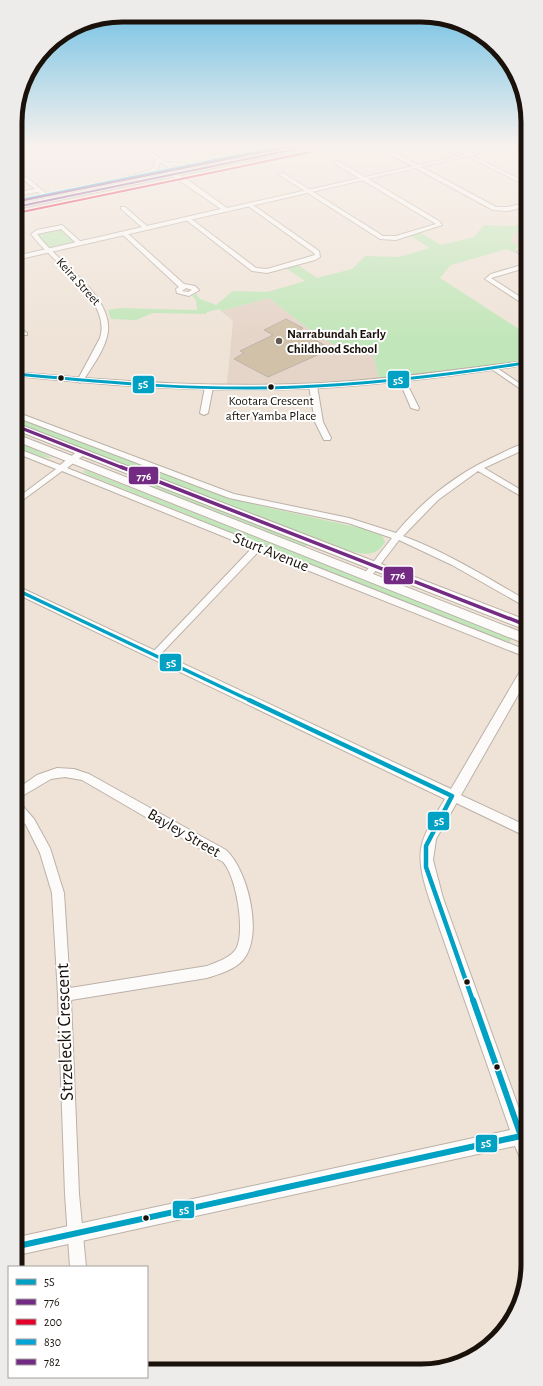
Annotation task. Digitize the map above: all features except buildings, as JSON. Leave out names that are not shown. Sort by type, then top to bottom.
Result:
[{"type":"main road","name":"Sturt Avenue","points":[[22,428],[521,623]]},
{"type":"main road","name":"Sturt Avenue","points":[[22,439],[521,637]]},
{"type":"street","points":[[126,211],[146,228]]},
{"type":"street","points":[[22,257],[223,211]]},
{"type":"street","points":[[188,219],[254,270],[267,271],[318,257],[317,252],[258,211]]},
{"type":"street","points":[[339,211],[382,238],[396,238],[439,226],[437,222],[418,211]]},
{"type":"street","points":[[70,224],[61,227],[79,243]]},
{"type":"street","name":"Keira Street","points":[[61,227],[34,234],[96,300],[105,318],[106,327],[103,338],[80,381]]},
{"type":"street","points":[[124,233],[183,287]]},
{"type":"street","points":[[521,267],[493,275],[488,279],[521,300]]},
{"type":"street","points":[[22,375],[80,381],[209,387],[313,386],[402,380],[495,369],[521,364]]},
{"type":"street","points":[[495,369],[521,387]]},
{"type":"street","points":[[402,380],[415,408]]},
{"type":"street","points":[[313,386],[319,422],[327,438]]},
{"type":"street","points":[[204,413],[209,387]]},
{"type":"street","points":[[22,416],[232,496],[349,521],[398,537],[455,562],[521,601]]},
{"type":"street","points":[[367,576],[398,537],[429,503],[459,479],[499,456],[521,448]]},
{"type":"street","name":"Sturt Avenue","points":[[22,452],[521,652]]},
{"type":"street","points":[[22,498],[82,452]]},
{"type":"street","points":[[478,468],[521,494]]},
{"type":"street","points":[[154,656],[258,546]]},
{"type":"street","points":[[22,592],[521,830]]},
{"type":"street","points":[[22,1245],[521,1136],[426,867],[426,846],[452,796],[521,679]]},
{"type":"street","name":"Bayley Street","points":[[22,792],[47,775],[71,772],[85,778],[222,854],[231,862],[238,881],[247,929],[245,944],[241,953],[229,964],[207,972],[64,995]]},
{"type":"street","name":"Strzelecki Crescent","points":[[22,813],[30,822],[46,852],[58,893],[64,995],[72,1194],[78,1266]]},
{"type":"shaded area","points":[[521,230],[521,247],[510,242],[515,232]]},
{"type":"shaded area","name":"Narrabundah Early Childhood School","points":[[269,298],[305,326],[333,344],[373,352],[379,379],[296,383],[227,384],[233,321],[221,311]]},
{"type":"green space","points":[[521,224],[521,230],[515,232],[510,241],[519,247],[516,249],[515,253],[507,249],[451,265],[440,278],[521,330],[521,361],[483,367],[379,379],[373,352],[333,344],[321,338],[323,337],[305,326],[269,298],[221,311],[219,309],[207,312],[206,314],[153,313],[136,320],[111,319],[108,310],[119,308],[197,310],[196,301],[192,295],[196,294],[200,299],[216,305],[233,291],[267,292],[305,281],[286,268],[298,265],[317,278],[352,269],[365,256],[398,257],[430,248],[411,236],[421,233],[441,245],[474,237],[484,225],[514,226]]},
{"type":"green space","points":[[60,229],[74,242],[49,248],[37,235]]},
{"type":"green space","points":[[22,419],[204,489],[261,506],[365,529],[382,535],[385,542],[381,548],[366,554],[342,549],[22,425]]},
{"type":"green space","points":[[22,444],[53,458],[43,457],[22,449]]},
{"type":"green space","points":[[85,470],[492,630],[511,639],[510,642],[482,633],[91,476],[83,472]]},
{"type":"green space","points":[[129,475],[309,544],[305,547],[126,477]]},
{"type":"transit line","name":"200","points":[[22,212],[28,211]]},
{"type":"transit line","name":"5S","points":[[22,375],[136,384],[256,388],[336,385],[407,379],[521,364]]},
{"type":"transit line","name":"776","points":[[22,428],[521,623]]},
{"type":"transit line","name":"5S","points":[[22,592],[452,796],[426,846],[426,867],[521,1136]]},
{"type":"transit line","name":"5S","points":[[22,1245],[521,1136]]},
{"type":"place","name":"Narrabundah Early Childhood School","points":[[279,341]]},
{"type":"place","name":"Kootara Crescent after Yamba Place","points":[[271,387]]}]
